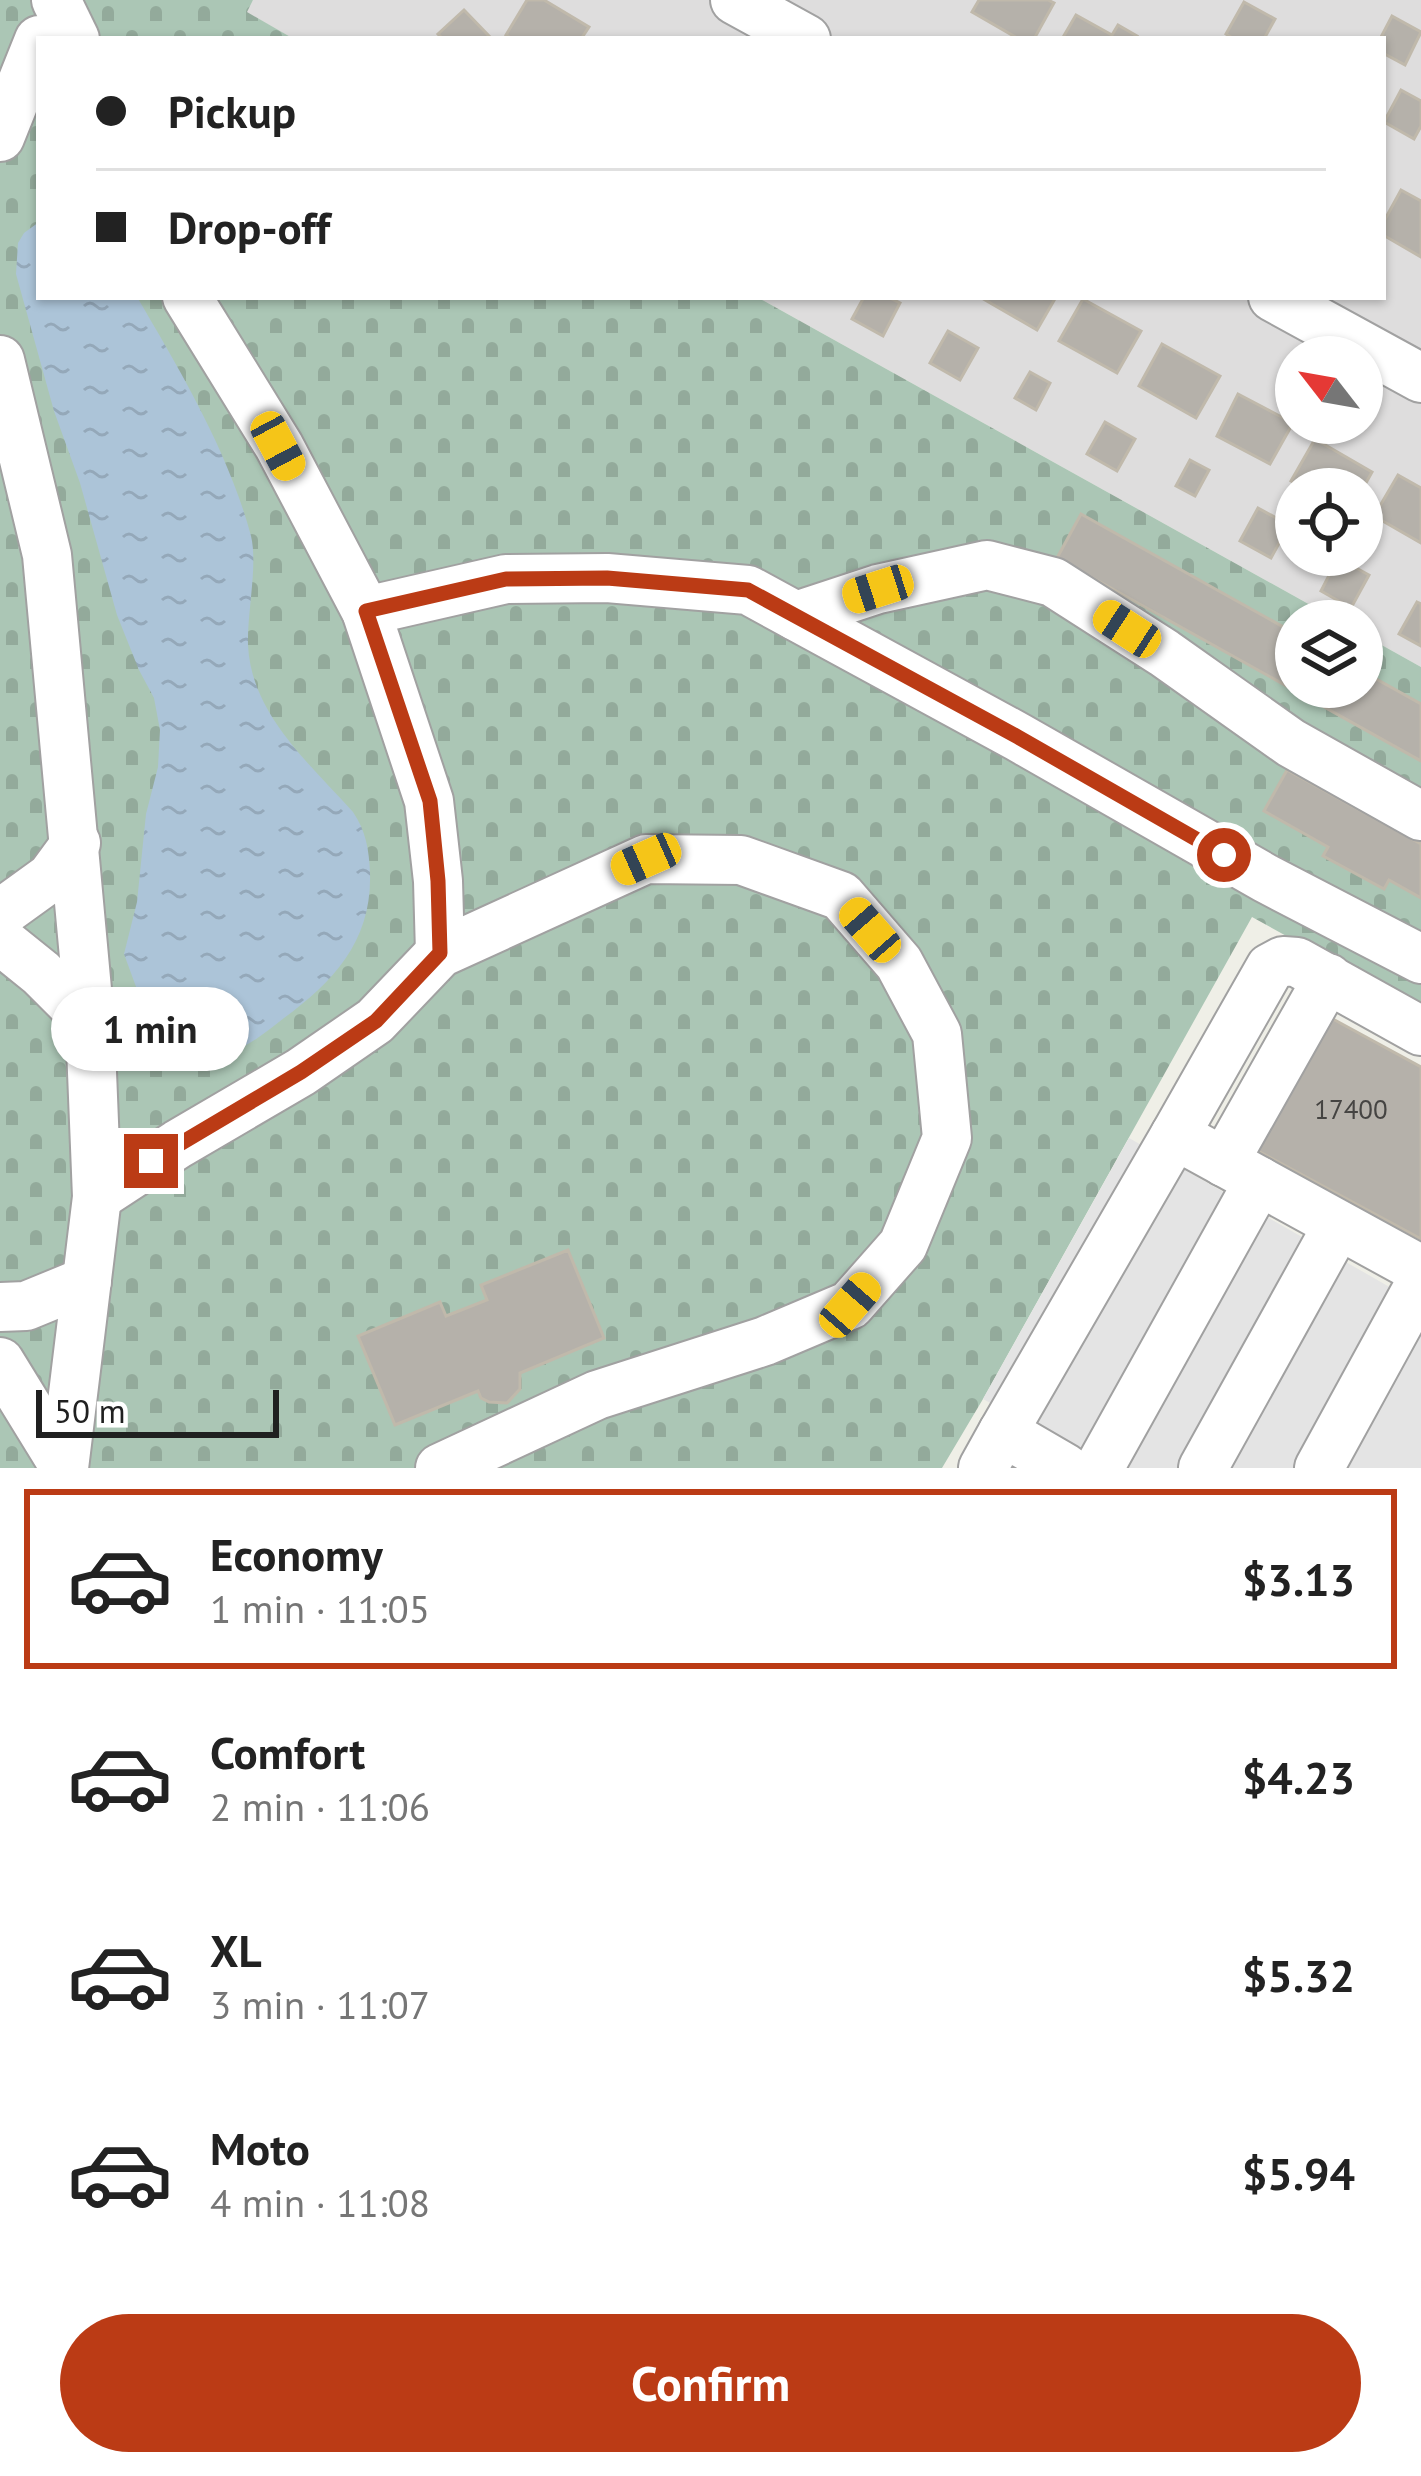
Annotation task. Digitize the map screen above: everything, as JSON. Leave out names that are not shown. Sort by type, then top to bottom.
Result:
[{"type":"street","points":[[735,0],[801,36]]},
{"type":"street","points":[[0,137],[36,60]]},
{"type":"street","points":[[189,300],[278,446],[366,611],[430,801],[440,953]]},
{"type":"street","points":[[1279,300],[1421,379]]},
{"type":"street","points":[[0,360],[47,555],[90,1022],[97,1197],[64,1467]]},
{"type":"street","points":[[0,511],[47,555]]},
{"type":"street","points":[[796,616],[878,589],[987,565],[1053,582],[1291,743],[1421,816]]},
{"type":"street","points":[[366,611],[506,579],[607,578],[748,590],[1265,878],[1421,959]]},
{"type":"street","points":[[0,909],[51,877],[76,843]]},
{"type":"street","points":[[97,1197],[376,1021],[440,953],[646,859],[741,860],[841,896],[899,963],[937,1034],[947,1138],[903,1245],[850,1305],[764,1341],[597,1395],[440,1468]]},
{"type":"street","points":[[0,940],[90,1022]]},
{"type":"street","points":[[1065,1468],[993,1450],[1270,968],[1283,961],[1297,962],[1421,1030]]},
{"type":"street","points":[[1099,1468],[1328,978]]},
{"type":"street","points":[[1175,1135],[1421,1270]]},
{"type":"street","points":[[1203,1468],[1338,1225]]},
{"type":"street","points":[[0,1307],[26,1306],[86,1281]]},
{"type":"street","points":[[1319,1468],[1421,1282]]},
{"type":"street","points":[[0,1362],[64,1467]]},
{"type":"shaded area","points":[[253,0],[1421,0],[1421,667],[1383,646],[1383,600],[1301,600],[762,300],[1386,300],[1386,36],[289,36],[246,12]]},
{"type":"shaded area","points":[[1129,1138],[1421,1305],[1421,1468],[1109,1468],[983,1399]]},
{"type":"green space","points":[[0,0],[253,0],[247,12],[289,36],[36,36],[36,300],[762,300],[1301,600],[1275,600],[1275,708],[1383,708],[1383,646],[1421,667],[1421,1010],[1252,917],[942,1468],[0,1468]]},
{"type":"water","points":[[36,224],[36,300],[139,300],[186,383],[217,443],[251,536],[248,645],[260,693],[286,736],[353,812],[366,841],[369,897],[365,919],[347,956],[319,989],[271,1028],[217,1056],[159,1042],[145,1023],[124,954],[137,902],[160,730],[154,698],[117,615],[16,274],[18,243]]},
{"type":"building","points":[[527,0],[544,0],[589,27],[583,36],[506,35]]},
{"type":"building","points":[[979,0],[1054,3],[1036,36],[1014,36],[972,12]]},
{"type":"building","points":[[1244,2],[1275,19],[1266,36],[1226,34]]},
{"type":"building","points":[[464,10],[489,36],[440,36]]},
{"type":"building","points":[[1076,15],[1112,35],[1118,25],[1137,36],[1064,36]]},
{"type":"building","points":[[1392,16],[1421,32],[1405,65],[1386,55],[1386,36],[1382,36]]},
{"type":"building","points":[[1401,90],[1421,101],[1421,126],[1414,139],[1386,123]]},
{"type":"building","points":[[1401,190],[1421,201],[1421,257],[1386,237],[1386,218]]},
{"type":"building","points":[[862,300],[900,303],[883,336],[852,319]]},
{"type":"building","points":[[985,300],[1054,300],[1037,330]]},
{"type":"building","points":[[1082,300],[1141,331],[1117,373],[1059,341]]},
{"type":"building","points":[[948,331],[978,348],[960,380],[930,363]]},
{"type":"building","points":[[1162,344],[1220,376],[1196,418],[1139,386]]},
{"type":"building","points":[[1030,372],[1050,383],[1036,410],[1015,398]]},
{"type":"building","points":[[1238,394],[1275,414],[1275,444],[1281,444],[1270,464],[1217,436]]},
{"type":"building","points":[[1105,422],[1135,439],[1117,471],[1087,454]]},
{"type":"building","points":[[1312,444],[1324,444],[1365,468],[1298,468]]},
{"type":"building","points":[[1190,460],[1209,470],[1195,496],[1176,486]]},
{"type":"building","points":[[1398,475],[1421,488],[1421,543],[1383,521],[1383,501]]},
{"type":"building","points":[[1258,508],[1275,517],[1271,558],[1240,541]]},
{"type":"building","points":[[1081,514],[1275,622],[1275,680],[1057,558]]},
{"type":"building","points":[[1329,576],[1368,576],[1355,600],[1337,600],[1321,591]]},
{"type":"building","points":[[1417,602],[1421,604],[1421,646],[1399,634]]},
{"type":"building","points":[[1383,683],[1421,704],[1421,761],[1326,708],[1383,708]]},
{"type":"building","points":[[1287,770],[1421,844],[1421,898],[1389,880],[1384,889],[1323,856],[1328,847],[1264,811]]},
{"type":"building","points":[[1331,1018],[1421,1067],[1421,1239],[1258,1151]]},
{"type":"building","points":[[568,1250],[604,1338],[520,1373],[520,1389],[507,1403],[489,1402],[478,1391],[395,1425],[358,1336],[440,1302],[446,1316],[487,1300],[481,1285]]},
{"type":"route","points":[[151,1161],[301,1072],[376,1021],[440,953],[430,801],[366,611],[506,579],[607,578],[748,590],[1224,855]]}]
